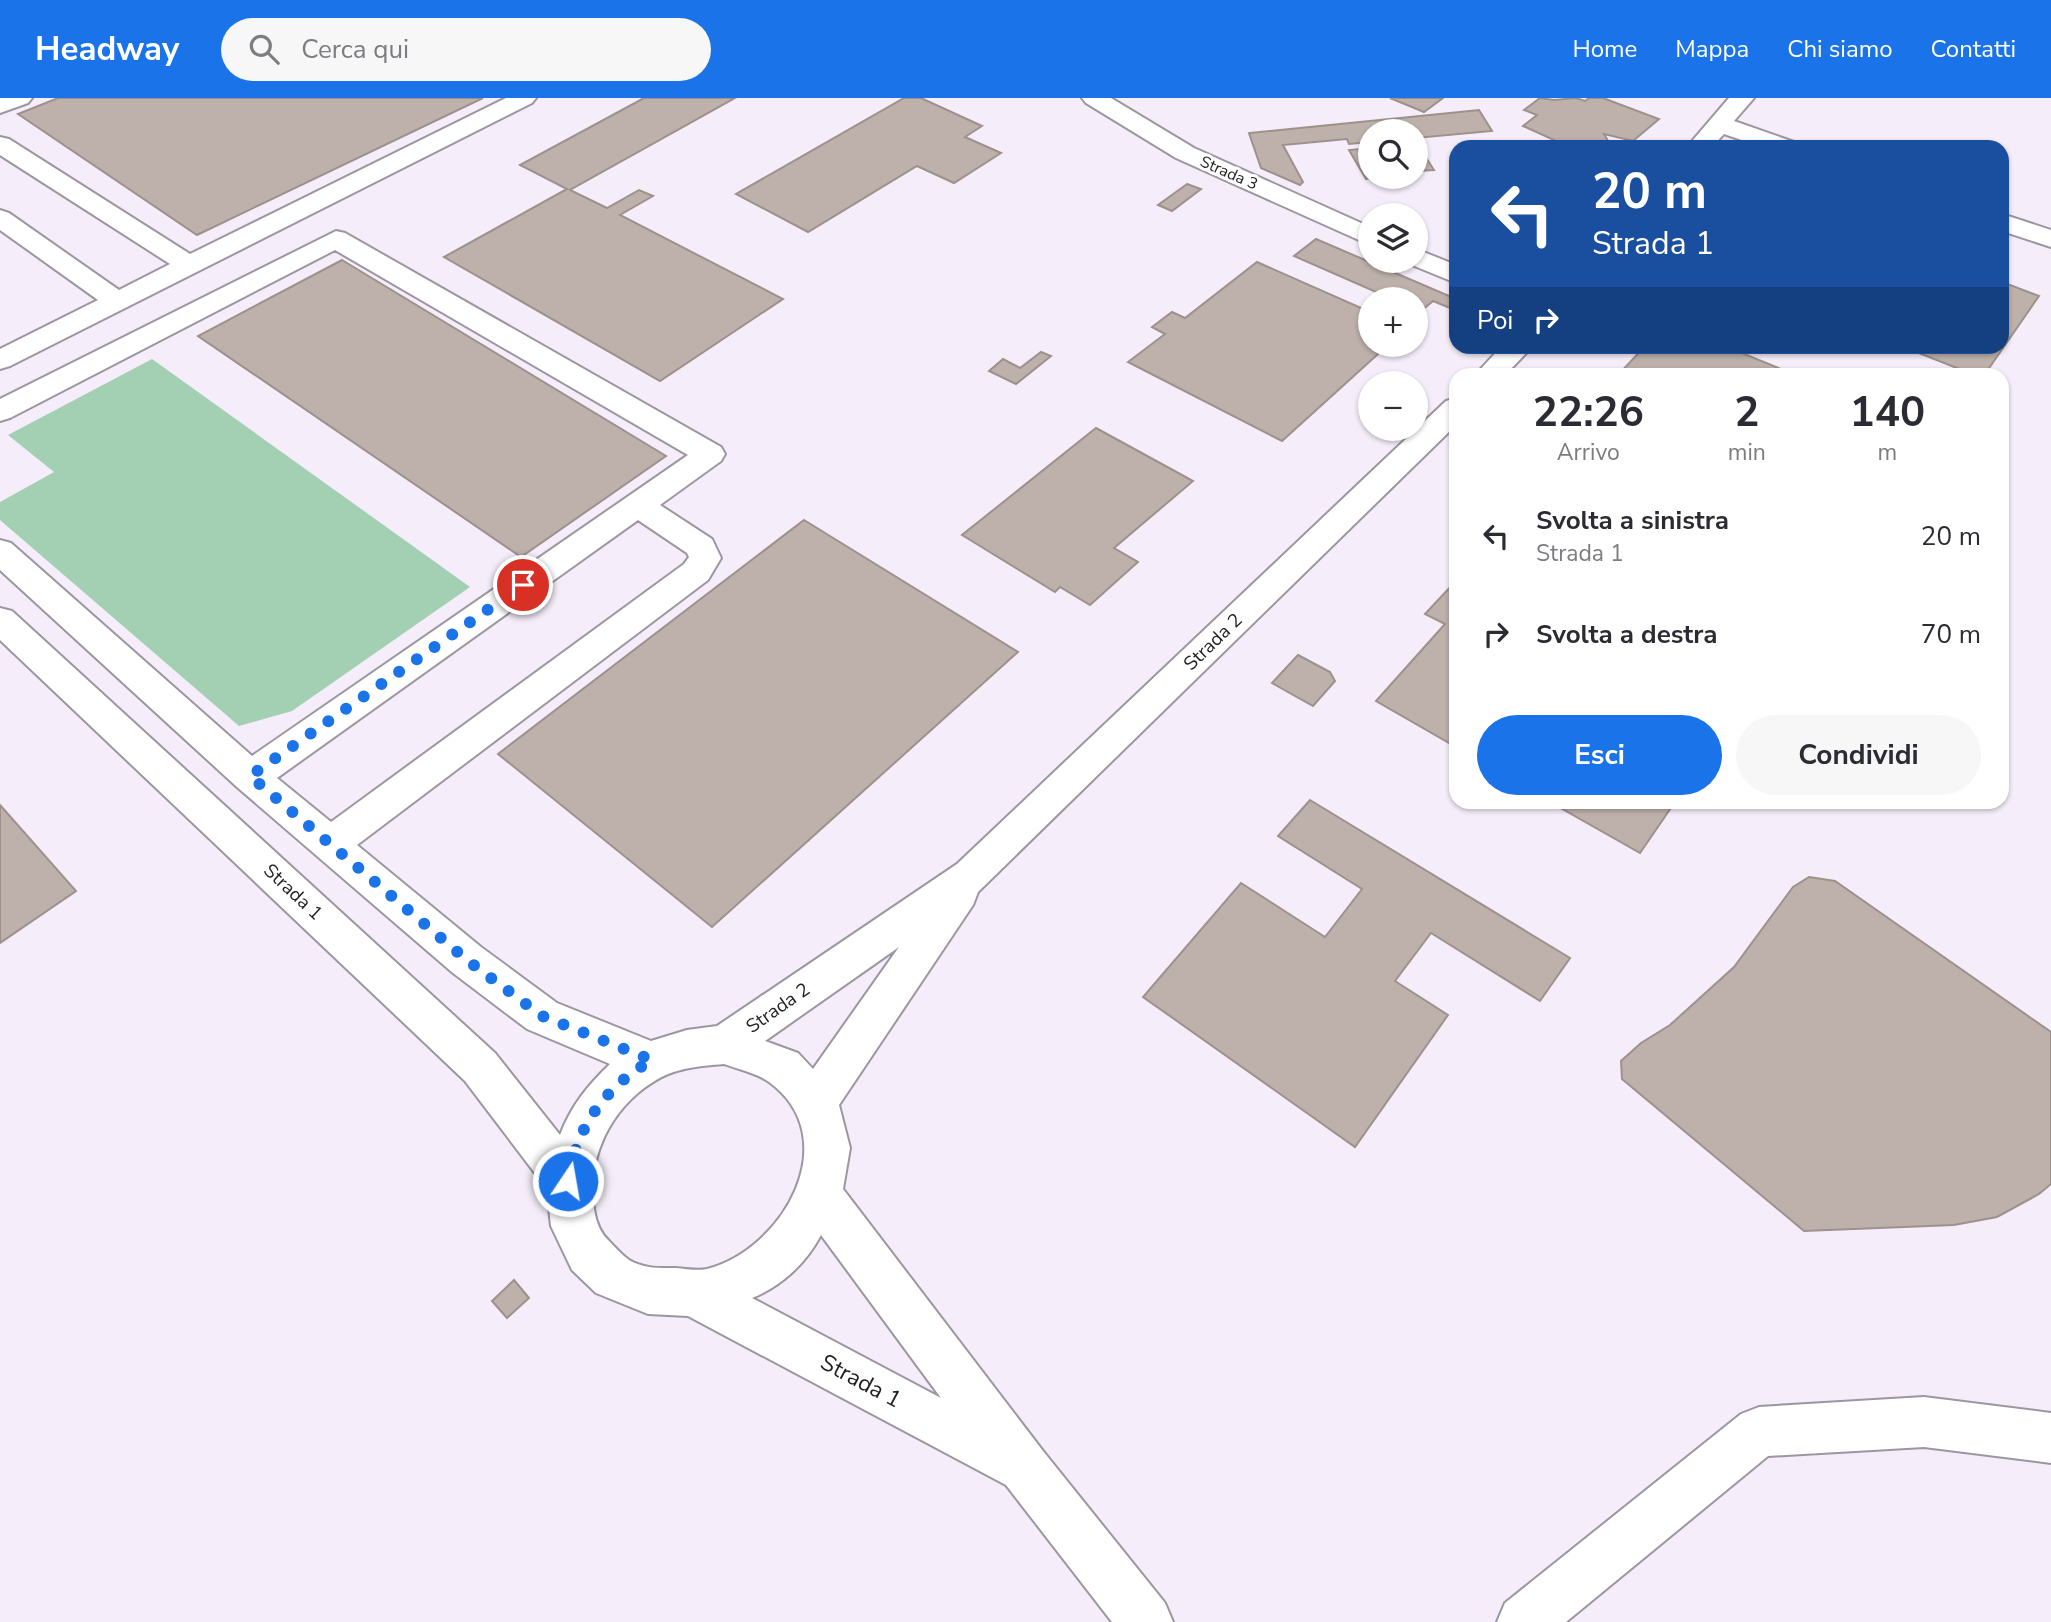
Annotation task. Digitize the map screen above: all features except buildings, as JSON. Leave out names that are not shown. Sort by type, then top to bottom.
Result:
[{"type":"street","points":[[0,106],[20,98]]},
{"type":"street","points":[[0,360],[524,98]]},
{"type":"street","name":"Strada 3","points":[[1094,98],[1185,153],[1358,232]]},
{"type":"street","points":[[1705,140],[1742,98]]},
{"type":"street","points":[[1719,124],[1765,140]]},
{"type":"street","points":[[0,144],[189,265]]},
{"type":"street","points":[[0,218],[117,301]]},
{"type":"street","points":[[2009,224],[2051,239]]},
{"type":"street","points":[[0,411],[336,239],[710,454],[250,776]]},
{"type":"street","points":[[1428,262],[1449,272]]},
{"type":"street","points":[[1496,368],[1511,354]]},
{"type":"street","name":"Strada 2","points":[[724,1045],[971,876],[1449,415]]},
{"type":"street","points":[[330,844],[696,572],[705,558],[701,547],[636,505]]},
{"type":"street","points":[[0,551],[250,776],[467,960],[542,1016],[652,1060]]},
{"type":"street","name":"Strada 1","points":[[0,620],[480,1067],[568,1181]]},
{"type":"street","name":"Strada 2","points":[[816,1102],[971,876]]},
{"type":"street","points":[[724,1045],[753,1050],[779,1062],[800,1080],[816,1102],[824,1124],[828,1147],[826,1172],[820,1196],[806,1225],[786,1250],[759,1271],[729,1286],[697,1295],[671,1296],[621,1281],[602,1267],[586,1249],[575,1228],[569,1205],[568,1181],[576,1144],[594,1110],[630,1073],[652,1060],[699,1046],[724,1045]]},
{"type":"street","name":"Strada 1","points":[[820,1196],[1025,1469],[1146,1622]]},
{"type":"street","name":"Strada 1","points":[[697,1295],[1025,1469]]},
{"type":"street","points":[[1524,1622],[1759,1432],[1924,1422],[2051,1438]]},
{"type":"green space","points":[[152,359],[470,587],[292,711],[239,726],[0,520],[0,502],[54,472],[8,435]]},
{"type":"route","points":[[523,585],[250,776],[467,960],[542,1016],[652,1060],[630,1073],[594,1110],[581,1132],[572,1156],[568,1181]]}]
